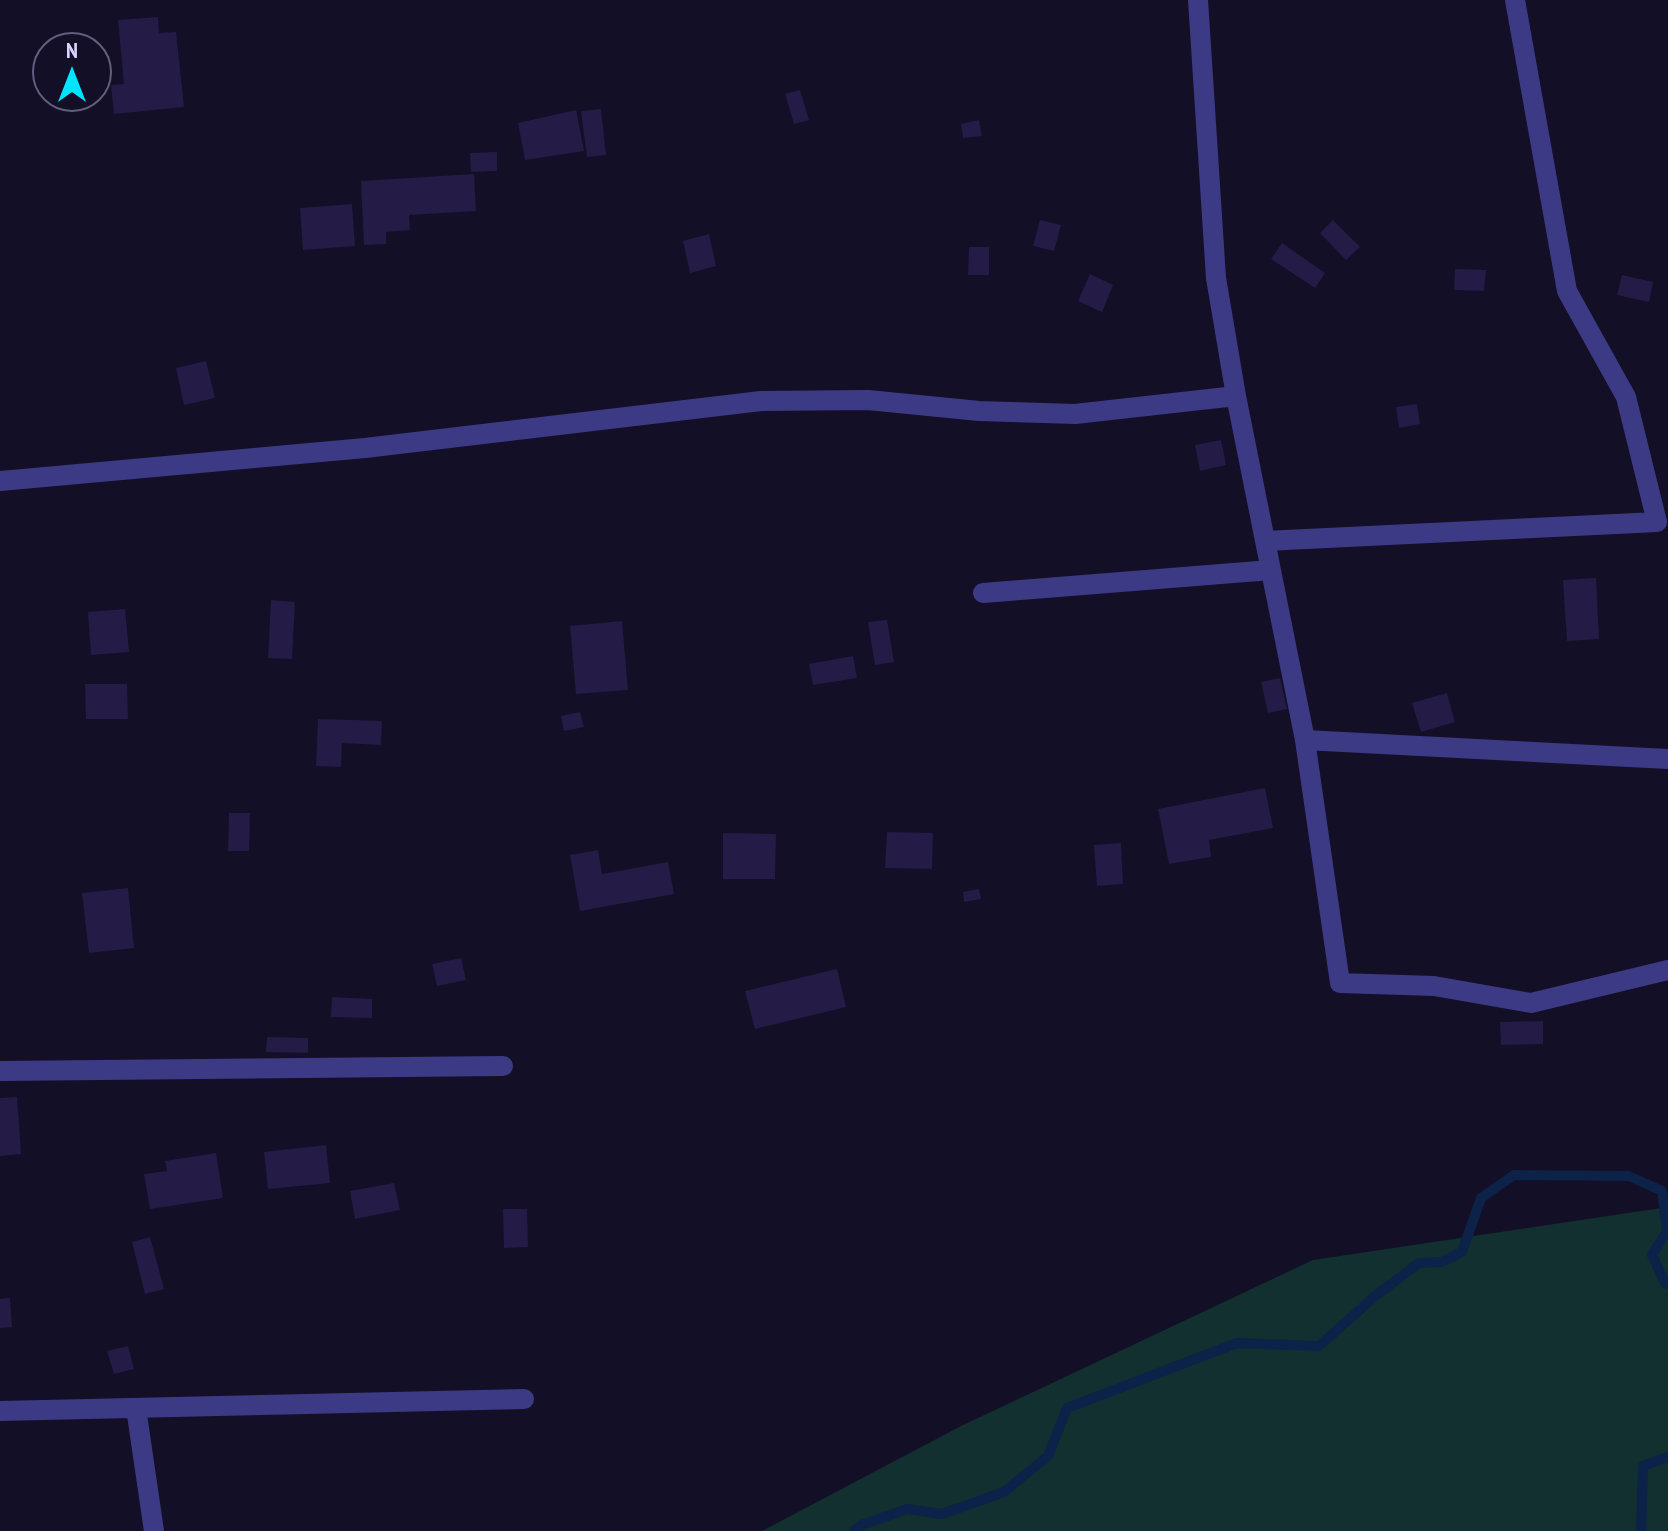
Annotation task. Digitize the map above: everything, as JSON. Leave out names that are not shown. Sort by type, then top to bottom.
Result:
[{"type":"street","points":[[1198,0],[1216,278],[1236,396],[1305,740],[1340,983],[1434,986],[1531,1003],[1668,970]]},
{"type":"street","points":[[1265,541],[1657,522],[1626,397],[1567,291],[1515,0]]},
{"type":"street","points":[[0,481],[365,448],[761,401],[868,400],[979,411],[1075,414],[1236,396]]},
{"type":"street","points":[[983,593],[1271,570]]},
{"type":"street","points":[[1305,740],[1668,759]]},
{"type":"street","points":[[0,1071],[503,1066]]},
{"type":"street","points":[[0,1411],[524,1399]]},
{"type":"street","points":[[136,1408],[154,1531]]},
{"type":"green space","points":[[1668,1207],[1668,1531],[762,1531],[961,1426],[1313,1260]]},
{"type":"building","points":[[158,17],[159,33],[176,32],[184,107],[114,114],[112,85],[124,84],[118,20]]},
{"type":"building","points":[[800,90],[809,120],[794,124],[785,94]]},
{"type":"building","points":[[601,109],[606,155],[587,157],[581,111]]},
{"type":"building","points":[[576,110],[584,151],[525,160],[518,123]]},
{"type":"building","points":[[979,120],[982,136],[963,138],[961,124]]},
{"type":"building","points":[[497,152],[497,171],[471,172],[470,153]]},
{"type":"building","points":[[474,174],[476,211],[409,215],[410,230],[386,232],[386,244],[364,245],[361,181]]},
{"type":"building","points":[[352,204],[355,246],[303,250],[300,208]]},
{"type":"building","points":[[1040,220],[1061,225],[1054,251],[1033,246]]},
{"type":"building","points":[[1333,220],[1360,247],[1346,260],[1320,233]]},
{"type":"building","points":[[709,234],[716,266],[690,273],[683,241]]},
{"type":"building","points":[[1282,243],[1325,273],[1315,288],[1271,259]]},
{"type":"building","points":[[969,247],[989,247],[989,275],[968,275]]},
{"type":"building","points":[[1455,269],[1486,270],[1484,291],[1454,290]]},
{"type":"building","points":[[1090,274],[1113,285],[1102,312],[1078,301]]},
{"type":"building","points":[[1622,275],[1653,282],[1649,302],[1617,295]]},
{"type":"building","points":[[206,361],[215,398],[184,405],[176,368]]},
{"type":"building","points":[[1417,404],[1420,424],[1399,428],[1396,407]]},
{"type":"building","points":[[1221,440],[1226,465],[1200,471],[1195,445]]},
{"type":"building","points":[[1596,578],[1599,639],[1567,641],[1563,580]]},
{"type":"building","points":[[271,600],[295,602],[292,659],[268,658]]},
{"type":"building","points":[[125,609],[129,652],[91,655],[88,612]]},
{"type":"building","points":[[887,620],[894,662],[875,665],[868,622]]},
{"type":"building","points":[[622,621],[628,690],[576,694],[570,626]]},
{"type":"building","points":[[853,656],[857,678],[813,685],[809,664]]},
{"type":"building","points":[[1280,678],[1287,709],[1268,713],[1261,682]]},
{"type":"building","points":[[85,684],[127,684],[128,719],[86,719]]},
{"type":"building","points":[[1447,693],[1455,722],[1421,732],[1412,703]]},
{"type":"building","points":[[580,712],[584,727],[564,731],[561,716]]},
{"type":"building","points":[[318,719],[382,721],[381,745],[342,743],[341,767],[316,766]]},
{"type":"building","points":[[1265,788],[1273,828],[1209,840],[1211,857],[1169,864],[1158,809]]},
{"type":"building","points":[[229,813],[250,813],[249,851],[228,851]]},
{"type":"building","points":[[887,832],[933,833],[932,869],[885,868]]},
{"type":"building","points":[[723,833],[776,834],[775,879],[723,879]]},
{"type":"building","points":[[1121,843],[1123,884],[1097,886],[1094,845]]},
{"type":"building","points":[[598,850],[602,874],[668,862],[674,894],[580,911],[570,855]]},
{"type":"building","points":[[128,888],[134,948],[89,953],[82,893]]},
{"type":"building","points":[[979,889],[981,899],[964,902],[963,892]]},
{"type":"building","points":[[461,958],[466,980],[437,986],[432,964]]},
{"type":"building","points":[[837,969],[846,1007],[755,1029],[745,991]]},
{"type":"building","points":[[332,997],[372,999],[372,1018],[331,1017]]},
{"type":"building","points":[[1543,1021],[1543,1044],[1501,1045],[1500,1022]]},
{"type":"building","points":[[267,1037],[308,1038],[308,1053],[266,1052]]},
{"type":"building","points":[[17,1097],[21,1154],[0,1156],[0,1098]]},
{"type":"building","points":[[326,1145],[330,1183],[268,1189],[264,1152]]},
{"type":"building","points":[[216,1153],[223,1198],[150,1209],[144,1174],[167,1171],[165,1161]]},
{"type":"building","points":[[394,1183],[400,1210],[355,1219],[350,1191]]},
{"type":"building","points":[[503,1209],[527,1209],[528,1247],[504,1248]]},
{"type":"building","points":[[150,1237],[164,1289],[145,1294],[132,1242]]},
{"type":"building","points":[[10,1298],[12,1327],[0,1328],[0,1299]]},
{"type":"building","points":[[128,1346],[134,1369],[114,1374],[107,1351]]},
{"type":"waterway","points":[[854,1531],[862,1525],[907,1509],[942,1514],[1004,1492],[1048,1456],[1067,1408],[1237,1343],[1319,1346],[1374,1297],[1419,1263],[1442,1262],[1462,1252],[1481,1198],[1514,1175],[1629,1176],[1662,1191],[1667,1231],[1652,1255],[1668,1284]]},
{"type":"waterway","points":[[1641,1531],[1643,1466],[1668,1457]]}]
